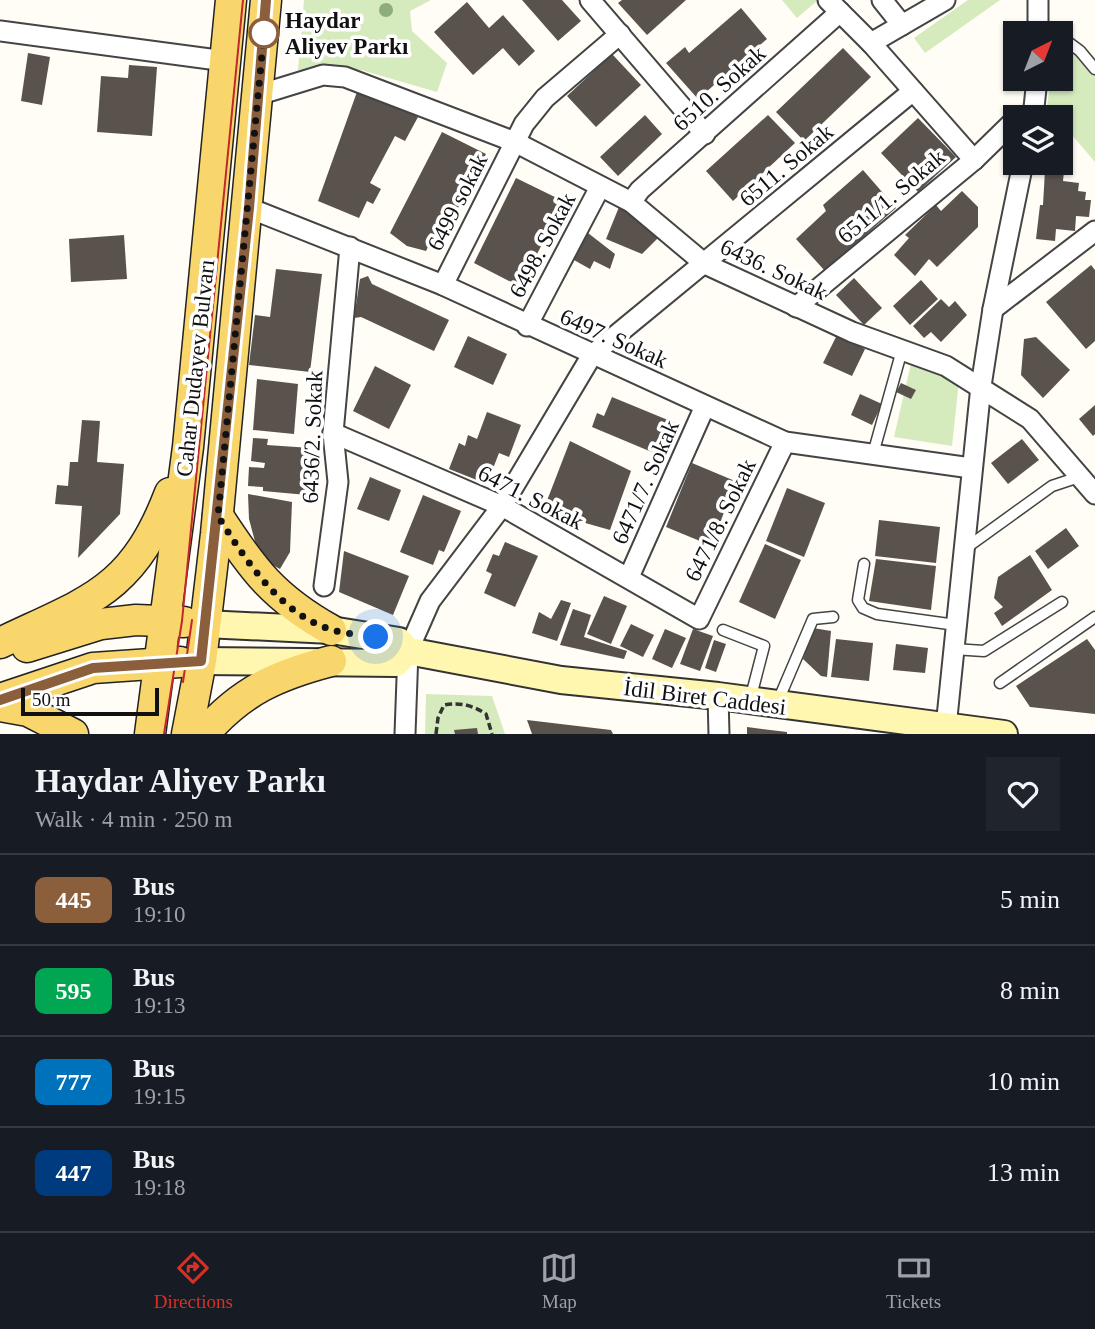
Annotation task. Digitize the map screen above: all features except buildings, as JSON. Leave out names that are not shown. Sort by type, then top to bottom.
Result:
[{"type":"main road","name":"Cahar Dudayev Bulvarı","points":[[150,734],[188,447],[231,0]]},
{"type":"main road","name":"Cahar Dudayev Bulvarı","points":[[187,734],[201,661],[218,516],[267,0]]},
{"type":"main road","points":[[0,643],[88,601],[125,575],[161,521],[188,447]]},
{"type":"main road","points":[[218,516],[258,575],[275,593],[299,612],[331,630]]},
{"type":"main road","points":[[0,655],[101,624],[164,621],[205,624]]},
{"type":"main road","points":[[0,699],[93,668],[201,661]]},
{"type":"main road","points":[[204,734],[244,696],[265,683],[289,672],[331,661]]},
{"type":"main road","points":[[0,706],[28,711],[73,734]]},
{"type":"street","points":[[590,0],[705,134]]},
{"type":"street","points":[[882,0],[902,25]]},
{"type":"street","points":[[871,43],[945,0]]},
{"type":"street","points":[[1038,0],[1041,21]]},
{"type":"street","points":[[834,6],[871,43],[974,160]]},
{"type":"street","name":"6510. Sokak","points":[[631,202],[640,190],[705,134],[834,6]]},
{"type":"street","points":[[0,31],[225,61]]},
{"type":"street","name":"6499 sokak","points":[[443,285],[524,124],[545,98],[620,34]]},
{"type":"street","name":"6436. Sokak","points":[[258,95],[323,75],[345,76],[515,142],[631,202],[705,264],[796,307],[946,366],[981,386],[1030,419],[1087,475],[1095,494]]},
{"type":"street","name":"6511. Sokak","points":[[592,355],[913,91]]},
{"type":"street","name":"6511/1. Sokak","points":[[796,307],[974,160],[1003,132]]},
{"type":"street","points":[[946,727],[981,386],[993,309],[1021,175]]},
{"type":"street","name":"6498. Sokak","points":[[527,326],[600,187]]},
{"type":"street","name":"6497. Sokak","points":[[249,208],[443,285],[527,326],[785,442],[971,468]]},
{"type":"street","points":[[993,309],[1095,231]]},
{"type":"street","name":"6436/2. Sokak","points":[[324,586],[338,482],[333,433],[350,247]]},
{"type":"street","points":[[201,661],[396,663],[408,651],[430,601],[502,506],[592,355]]},
{"type":"street","name":"6471/7. Sokak","points":[[629,577],[705,406]]},
{"type":"street","name":"6471. Sokak","points":[[333,433],[502,506],[699,619]]},
{"type":"street","name":"6471/8. Sokak","points":[[699,619],[785,442]]},
{"type":"street","name":"İdil Biret Caddesi","points":[[205,624],[331,630],[399,641],[408,651],[561,680],[718,696],[997,734]]},
{"type":"street","points":[[405,734],[408,651]]},
{"type":"street","points":[[718,696],[719,734]]},
{"type":"lane","points":[[1073,46],[1095,69]]},
{"type":"lane","points":[[873,454],[902,350]]},
{"type":"lane","points":[[963,550],[1052,486],[1087,475]]},
{"type":"lane","points":[[864,564],[858,600],[869,612],[956,625]]},
{"type":"lane","points":[[953,649],[984,652],[1062,602]]},
{"type":"lane","points":[[777,705],[790,667],[813,619],[833,617]]},
{"type":"lane","points":[[1000,683],[1095,617]]},
{"type":"lane","points":[[723,630],[764,646],[750,701]]},
{"type":"path","points":[[436,734],[444,705],[455,703],[465,704],[486,714],[492,734]]},
{"type":"green space","name":"Haydar Aliyev Parkı","points":[[304,0],[431,0],[410,11],[412,31],[447,63],[437,92],[361,70],[298,70]]},
{"type":"green space","points":[[782,0],[817,0],[817,1],[797,18]]},
{"type":"green space","points":[[968,0],[1000,0],[925,53],[914,38]]},
{"type":"green space","points":[[1073,49],[1095,74],[1095,162],[1073,136],[1073,105],[1047,105],[1049,91],[1073,91]]},
{"type":"green space","points":[[912,359],[959,380],[952,446],[894,437]]},
{"type":"green space","points":[[426,694],[492,696],[505,734],[425,734]]},
{"type":"tram line","points":[[164,734],[182,621],[243,0]]},
{"type":"tram line","points":[[183,682],[192,620]]},
{"type":"bus line","name":"445","points":[[0,700],[93,668],[201,661],[249,208],[266,0]]},
{"type":"place","name":"Haydar Aliyev Parkı","points":[[264,33]]},
{"type":"route","points":[[264,33],[218,516],[258,575],[299,612],[331,630],[376,637]]}]
